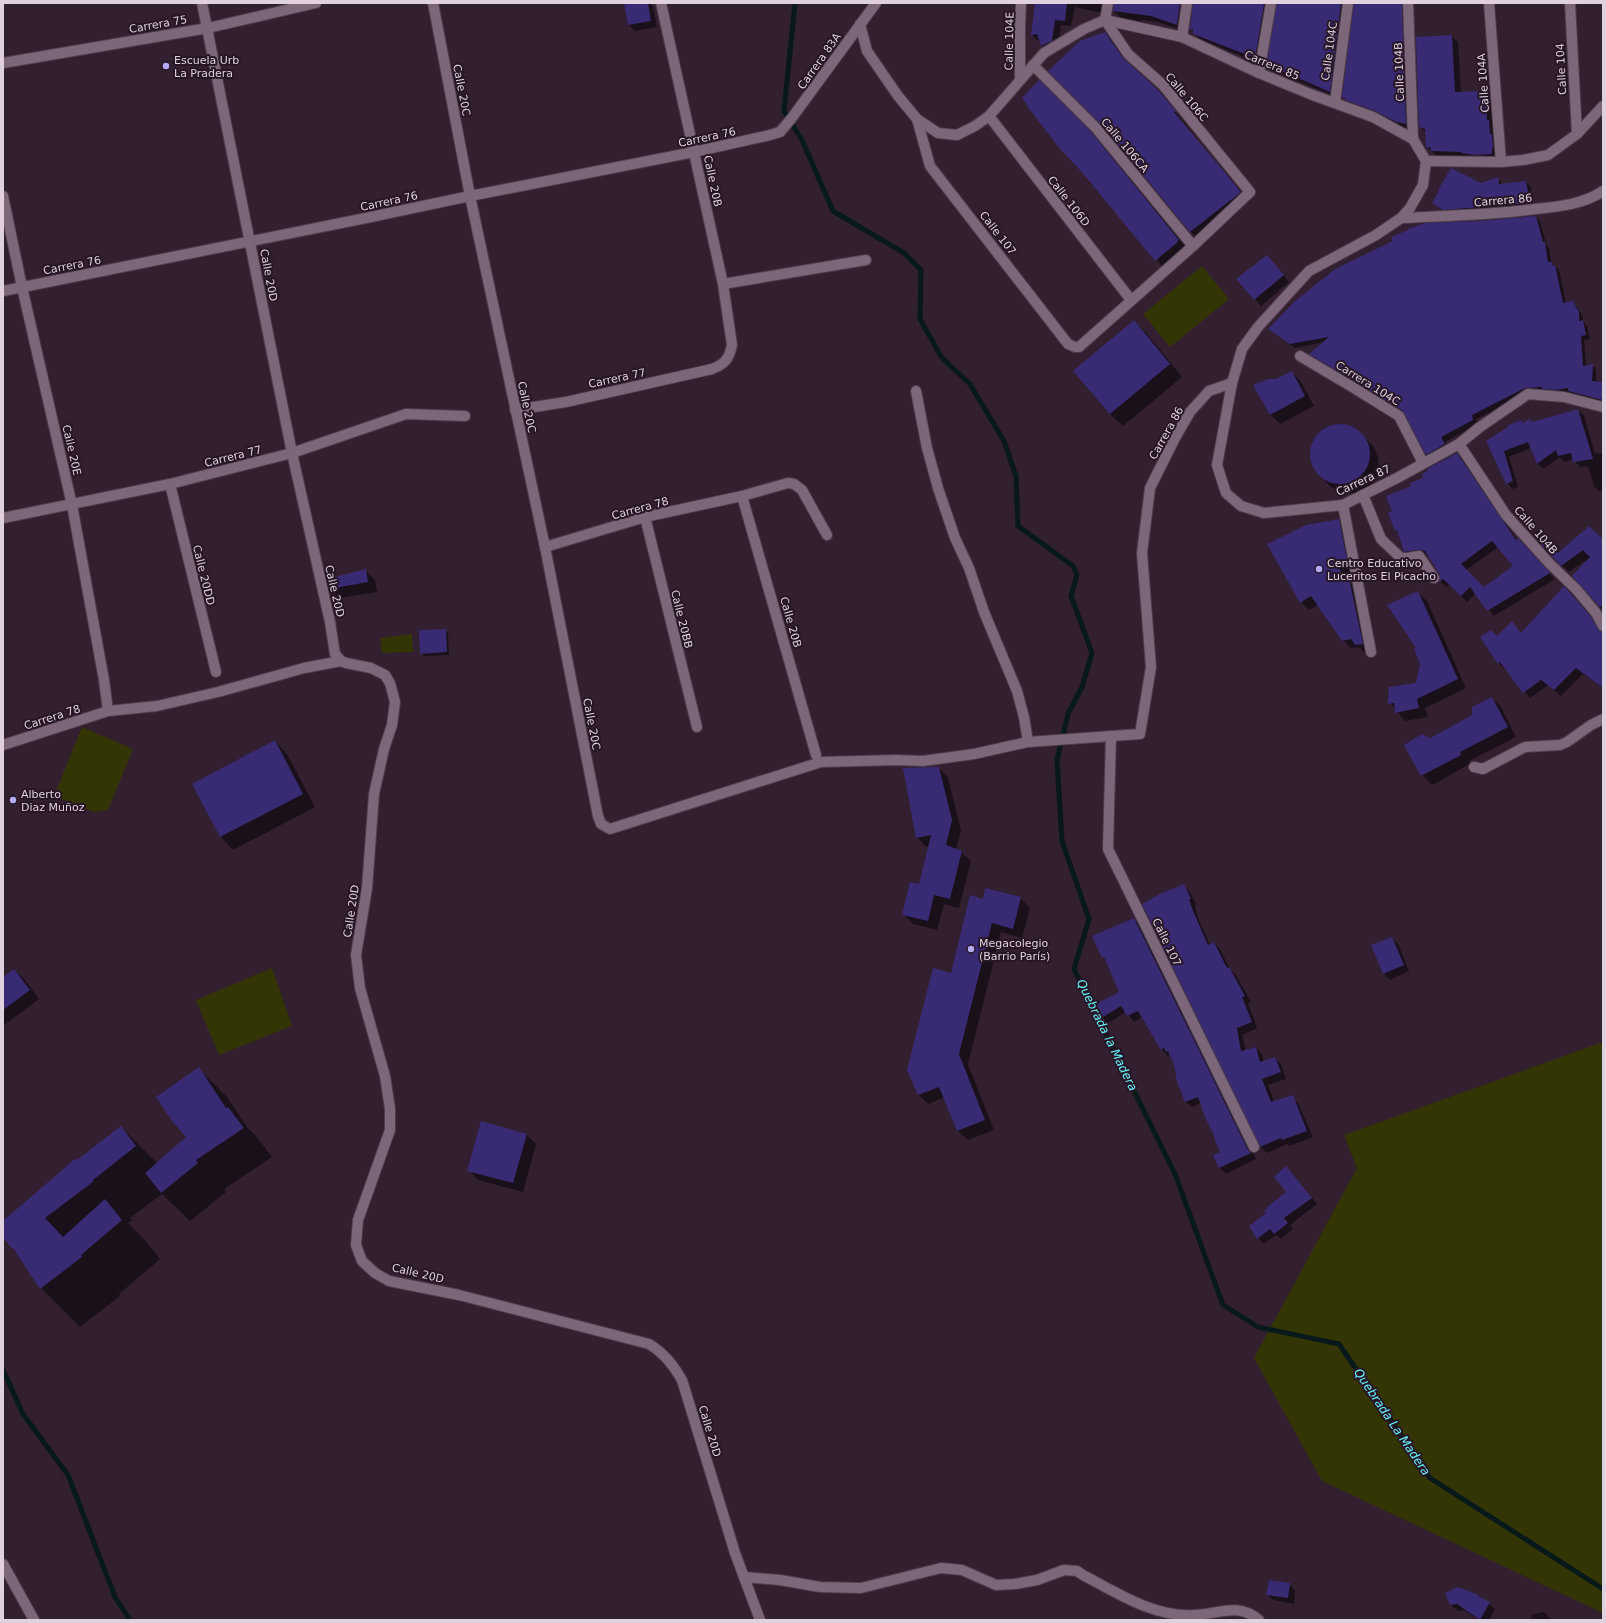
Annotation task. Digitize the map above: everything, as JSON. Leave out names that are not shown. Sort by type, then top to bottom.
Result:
[{"type":"street","name":"Calle 20D","points":[[202,3],[292,454],[330,622],[335,654],[341,661],[371,668],[385,675],[390,683],[395,702],[392,725],[384,749],[374,794],[367,888],[356,956],[360,988],[385,1076],[390,1109],[390,1130],[358,1220],[356,1245],[362,1261],[375,1273],[389,1281],[459,1295],[626,1338],[649,1344],[662,1352],[672,1362],[682,1380],[735,1553],[760,1620]]},
{"type":"street","name":"Carrera 75","points":[[3,63],[208,28],[316,3]]},
{"type":"street","name":"Calle 20C","points":[[433,3],[470,196],[545,547],[598,816],[601,824],[610,829],[821,762],[896,760],[923,761],[974,754],[1028,742]]},
{"type":"street","name":"Calle 20B","points":[[661,3],[723,284],[732,346],[730,356],[723,364]]},
{"type":"street","name":"Carrera 83A","points":[[780,132],[792,120],[876,3]]},
{"type":"street","name":"Calle 104E","points":[[1020,80],[1020,27],[1022,3]]},
{"type":"street","points":[[989,116],[1044,53],[1084,29],[1105,20],[1108,3]]},
{"type":"street","points":[[1182,37],[1187,3]]},
{"type":"street","points":[[1259,73],[1271,3]]},
{"type":"street","name":"Calle 104C","points":[[1335,102],[1348,3]]},
{"type":"street","name":"Calle 104B","points":[[1408,3],[1414,139]]},
{"type":"street","name":"Calle 104A","points":[[1489,3],[1500,162]]},
{"type":"street","name":"Calle 104","points":[[1570,3],[1577,134]]},
{"type":"street","name":"Carrera 85","points":[[1105,20],[1182,37],[1259,73],[1373,117],[1414,139]]},
{"type":"street","name":"Calle 106C","points":[[1105,20],[1128,54],[1163,85],[1250,192],[1194,246]]},
{"type":"street","name":"Calle 107","points":[[860,24],[867,52],[917,120],[938,133],[958,135],[975,126],[989,116]]},
{"type":"street","name":"Calle 106CA","points":[[1033,65],[1096,128],[1194,246]]},
{"type":"street","points":[[1426,161],[1500,162],[1523,160],[1548,155],[1577,134],[1603,106]]},
{"type":"street","name":"Calle 106D","points":[[989,116],[1131,300]]},
{"type":"street","name":"Calle 107","points":[[917,120],[930,166],[1068,344],[1079,347],[1131,300]]},
{"type":"street","name":"Carrera 76","points":[[3,291],[694,152],[780,132]]},
{"type":"street","points":[[1232,383],[1242,349],[1258,327],[1309,272],[1376,235],[1401,218],[1410,208],[1422,185],[1426,161],[1414,139]]},
{"type":"street","name":"Carrera 86","points":[[1401,218],[1488,214],[1557,207],[1594,197],[1603,191]]},
{"type":"street","name":"Calle 20E","points":[[3,196],[22,287],[72,505],[104,680],[108,711]]},
{"type":"street","points":[[1131,300],[1194,246]]},
{"type":"street","points":[[723,284],[866,260]]},
{"type":"street","name":"Carrera 104C","points":[[1300,356],[1399,416],[1423,463]]},
{"type":"street","name":"Carrera 77","points":[[515,410],[566,402],[649,384],[712,369],[723,364]]},
{"type":"street","name":"Carrera 86","points":[[1111,736],[1140,734],[1151,666],[1142,553],[1150,488],[1190,412],[1209,391],[1232,383]]},
{"type":"street","name":"Carrera 87","points":[[1232,383],[1217,465],[1226,492],[1241,506],[1264,513],[1343,505],[1459,444],[1480,427],[1528,394],[1564,397],[1603,408]]},
{"type":"street","points":[[916,391],[926,448],[938,488],[955,538],[969,568],[984,612],[1017,691],[1024,717],[1028,742],[1111,736]]},
{"type":"street","name":"Carrera 77","points":[[3,518],[170,484],[292,454],[406,414],[465,416]]},
{"type":"street","name":"Calle 104B","points":[[1459,444],[1506,514],[1550,564],[1576,589],[1596,613],[1603,626]]},
{"type":"street","name":"Carrera 78","points":[[545,547],[645,518],[742,496],[788,483],[794,484],[802,490],[827,535]]},
{"type":"street","name":"Calle 20DD","points":[[170,484],[216,672]]},
{"type":"street","points":[[1363,494],[1381,539],[1401,558],[1420,556],[1434,578]]},
{"type":"street","name":"Calle 20B","points":[[742,496],[816,755]]},
{"type":"street","points":[[1343,505],[1371,652]]},
{"type":"street","name":"Calle 20BB","points":[[645,518],[697,726]]},
{"type":"street","name":"Carrera 78","points":[[3,745],[108,711],[157,706],[218,692],[304,668],[341,661]]},
{"type":"street","points":[[1474,767],[1483,769],[1525,747],[1567,742],[1591,725],[1603,719]]},
{"type":"street","name":"Calle 107","points":[[1111,736],[1108,849],[1254,1147]]},
{"type":"street","points":[[3,1564],[34,1620]]},
{"type":"street","points":[[744,1577],[780,1580],[820,1587],[861,1588],[941,1568],[962,1570],[996,1585],[1015,1584],[1037,1580],[1068,1570],[1077,1571],[1135,1603],[1167,1612],[1194,1615],[1231,1609],[1250,1613],[1259,1620]]},
{"type":"shaded area","points":[[1202,266],[1229,299],[1170,347],[1143,314]]},
{"type":"shaded area","points":[[412,634],[413,652],[382,653],[380,638]]},
{"type":"shaded area","points":[[82,727],[133,749],[108,810],[94,812],[54,796]]},
{"type":"shaded area","points":[[272,968],[292,1026],[219,1055],[196,1000]]},
{"type":"shaded area","points":[[1603,1042],[1603,1613],[1322,1481],[1254,1358],[1357,1168],[1344,1135]]},
{"type":"building","points":[[624,3],[648,3],[651,21],[628,25]]},
{"type":"building","points":[[1035,3],[1067,3],[1065,21],[1055,20],[1052,41],[1041,46],[1037,34],[1031,35]]},
{"type":"building","points":[[1114,3],[1180,3],[1177,25],[1151,16],[1113,11]]},
{"type":"building","points":[[1193,3],[1264,4],[1255,58],[1193,34],[1193,30],[1190,29]]},
{"type":"building","points":[[1277,3],[1341,3],[1330,92],[1270,66],[1271,65],[1267,63]]},
{"type":"building","points":[[1354,3],[1402,3],[1406,124],[1396,122],[1375,111],[1345,100],[1345,98],[1342,97]]},
{"type":"building","points":[[1105,32],[1123,58],[1158,90],[1176,111],[1174,112],[1241,192],[1190,232],[1101,124],[1048,71],[1080,41]]},
{"type":"building","points":[[1452,35],[1455,92],[1486,91],[1487,120],[1489,120],[1490,134],[1492,134],[1492,154],[1476,155],[1461,153],[1462,152],[1431,151],[1431,148],[1426,147],[1425,129],[1419,127],[1416,37]]},
{"type":"building","points":[[1039,80],[1091,132],[1179,240],[1155,261],[1081,171],[1060,149],[1027,106],[1022,98]]},
{"type":"building","points":[[1451,168],[1481,183],[1498,177],[1499,184],[1526,181],[1530,203],[1443,210],[1432,203]]},
{"type":"building","points":[[1536,216],[1543,242],[1545,242],[1548,262],[1552,262],[1553,266],[1555,265],[1563,303],[1573,301],[1579,312],[1579,321],[1583,320],[1586,335],[1581,336],[1583,366],[1593,364],[1592,381],[1603,382],[1603,400],[1568,391],[1568,388],[1555,390],[1542,389],[1542,387],[1525,388],[1472,415],[1473,420],[1441,437],[1445,444],[1426,455],[1403,411],[1309,354],[1329,337],[1290,344],[1268,329],[1294,302],[1335,269],[1393,241],[1391,237],[1408,229],[1425,223],[1480,221]]},
{"type":"building","points":[[1267,255],[1284,275],[1254,300],[1236,279]]},
{"type":"building","points":[[1134,320],[1170,364],[1110,414],[1073,371]]},
{"type":"building","points":[[1292,371],[1305,396],[1270,415],[1253,385],[1268,379],[1276,379]]},
{"type":"building","points":[[1578,409],[1593,459],[1573,462],[1571,453],[1558,456],[1556,450],[1537,464],[1528,442],[1504,451],[1513,481],[1506,484],[1486,441],[1508,427],[1507,426],[1521,420],[1522,423],[1531,419],[1532,422]]},
{"type":"building","points":[[1334,424],[1346,424],[1357,429],[1365,437],[1370,448],[1368,466],[1357,479],[1346,484],[1334,484],[1323,479],[1315,471],[1310,460],[1310,448],[1315,437],[1323,429]]},
{"type":"building","points":[[1457,453],[1516,540],[1518,538],[1550,573],[1487,611],[1470,587],[1461,596],[1443,579],[1439,582],[1440,575],[1425,551],[1418,550],[1404,552],[1397,530],[1395,531],[1388,513],[1392,511],[1386,496],[1411,486],[1410,483],[1423,478],[1422,474],[1428,471],[1427,469]],"holes":[[[1492,541],[1513,566],[1484,587],[1461,564]]]},
{"type":"building","points":[[1339,519],[1347,560],[1339,569],[1350,583],[1363,644],[1355,645],[1351,639],[1342,641],[1311,596],[1300,603],[1267,544],[1306,525]]},
{"type":"building","points":[[1589,526],[1603,539],[1603,605],[1600,607],[1572,576],[1590,557],[1583,550],[1561,566],[1540,543],[1548,537],[1558,553]]},
{"type":"building","points":[[366,569],[368,582],[329,589],[327,579]]},
{"type":"building","points":[[1564,586],[1591,617],[1598,629],[1603,632],[1603,688],[1576,668],[1554,690],[1541,680],[1523,693],[1500,662],[1498,664],[1480,637],[1491,630],[1497,636],[1512,621],[1521,633]]},
{"type":"building","points":[[1418,591],[1458,679],[1417,699],[1419,708],[1395,713],[1394,703],[1388,704],[1389,687],[1416,683],[1420,664],[1414,649],[1416,648],[1387,605]]},
{"type":"building","points":[[446,629],[447,652],[420,654],[419,630]]},
{"type":"building","points":[[1492,697],[1508,727],[1460,752],[1461,755],[1421,776],[1404,745],[1422,734],[1430,738],[1456,724],[1472,715],[1472,707]]},
{"type":"building","points":[[275,740],[303,794],[220,837],[192,784]]},
{"type":"building","points":[[939,767],[952,820],[946,845],[962,851],[950,899],[934,895],[928,921],[902,915],[910,882],[919,884],[931,835],[916,838],[903,768]]},
{"type":"building","points":[[1184,884],[1191,899],[1189,899],[1193,911],[1208,945],[1214,942],[1227,968],[1229,967],[1245,996],[1242,997],[1252,1022],[1237,1028],[1241,1051],[1256,1047],[1260,1062],[1275,1057],[1281,1072],[1262,1079],[1271,1102],[1293,1095],[1307,1131],[1282,1140],[1281,1138],[1260,1147],[1142,904],[1160,894]]},
{"type":"building","name":"Megacolegio (Barrio París)","points":[[985,888],[1021,897],[1013,929],[992,923],[959,1054],[985,1120],[957,1131],[939,1087],[918,1095],[907,1070],[933,968],[951,973],[970,895],[983,899]]},
{"type":"building","points":[[1134,918],[1248,1150],[1251,1153],[1219,1168],[1213,1155],[1220,1152],[1198,1097],[1185,1102],[1177,1082],[1174,1064],[1168,1051],[1166,1052],[1164,1048],[1161,1050],[1138,1011],[1127,1016],[1121,1006],[1098,1020],[1090,1007],[1119,992],[1104,957],[1102,958],[1092,936]]},
{"type":"building","points":[[1392,937],[1404,965],[1383,974],[1371,945]]},
{"type":"building","points":[[14,969],[30,990],[3,1010],[3,977]]},
{"type":"building","points":[[199,1067],[226,1108],[228,1107],[244,1128],[196,1160],[198,1163],[161,1193],[145,1173],[186,1137],[172,1121],[156,1097]]},
{"type":"building","points":[[481,1121],[527,1134],[513,1183],[467,1171]]},
{"type":"building","points":[[121,1126],[136,1146],[93,1180],[94,1181],[45,1218],[63,1237],[105,1199],[122,1220],[81,1255],[82,1257],[40,1289],[13,1248],[12,1249],[3,1237],[3,1221],[76,1158],[77,1160]]},
{"type":"building","points":[[1286,1166],[1312,1198],[1284,1218],[1288,1223],[1274,1234],[1270,1229],[1257,1239],[1249,1226],[1266,1213],[1264,1211],[1268,1208],[1267,1207],[1286,1192],[1274,1177]]},
{"type":"building","points":[[1269,1580],[1290,1583],[1288,1598],[1266,1595]]},
{"type":"building","points":[[1458,1587],[1479,1595],[1478,1596],[1490,1602],[1480,1620],[1457,1604],[1450,1605],[1445,1593]]},
{"type":"waterway","name":"Quebrada la Madera","points":[[795,3],[784,111],[802,140],[833,211],[904,253],[921,270],[920,319],[942,358],[970,384],[1004,441],[1016,476],[1018,526],[1073,566],[1077,575],[1071,596],[1092,653],[1082,687],[1068,714],[1057,760],[1062,841],[1089,919],[1074,969],[1175,1174],[1223,1305],[1258,1327],[1339,1344],[1430,1478],[1603,1589]]},
{"type":"waterway","points":[[3,1370],[23,1414],[68,1475],[115,1597],[130,1620]]},
{"type":"place","name":"Escuela Urb La Pradera","points":[[166,66]]},
{"type":"place","name":"Centro Educativo Luceritos El Picacho","points":[[1319,569]]},
{"type":"place","name":"Alberto Diaz Muñoz","points":[[13,800]]},
{"type":"place","name":"Megacolegio (Barrio París)","points":[[971,949]]},
{"type":"water label","name":"Quebrada La Madera","points":[[1392,1422]]}]
